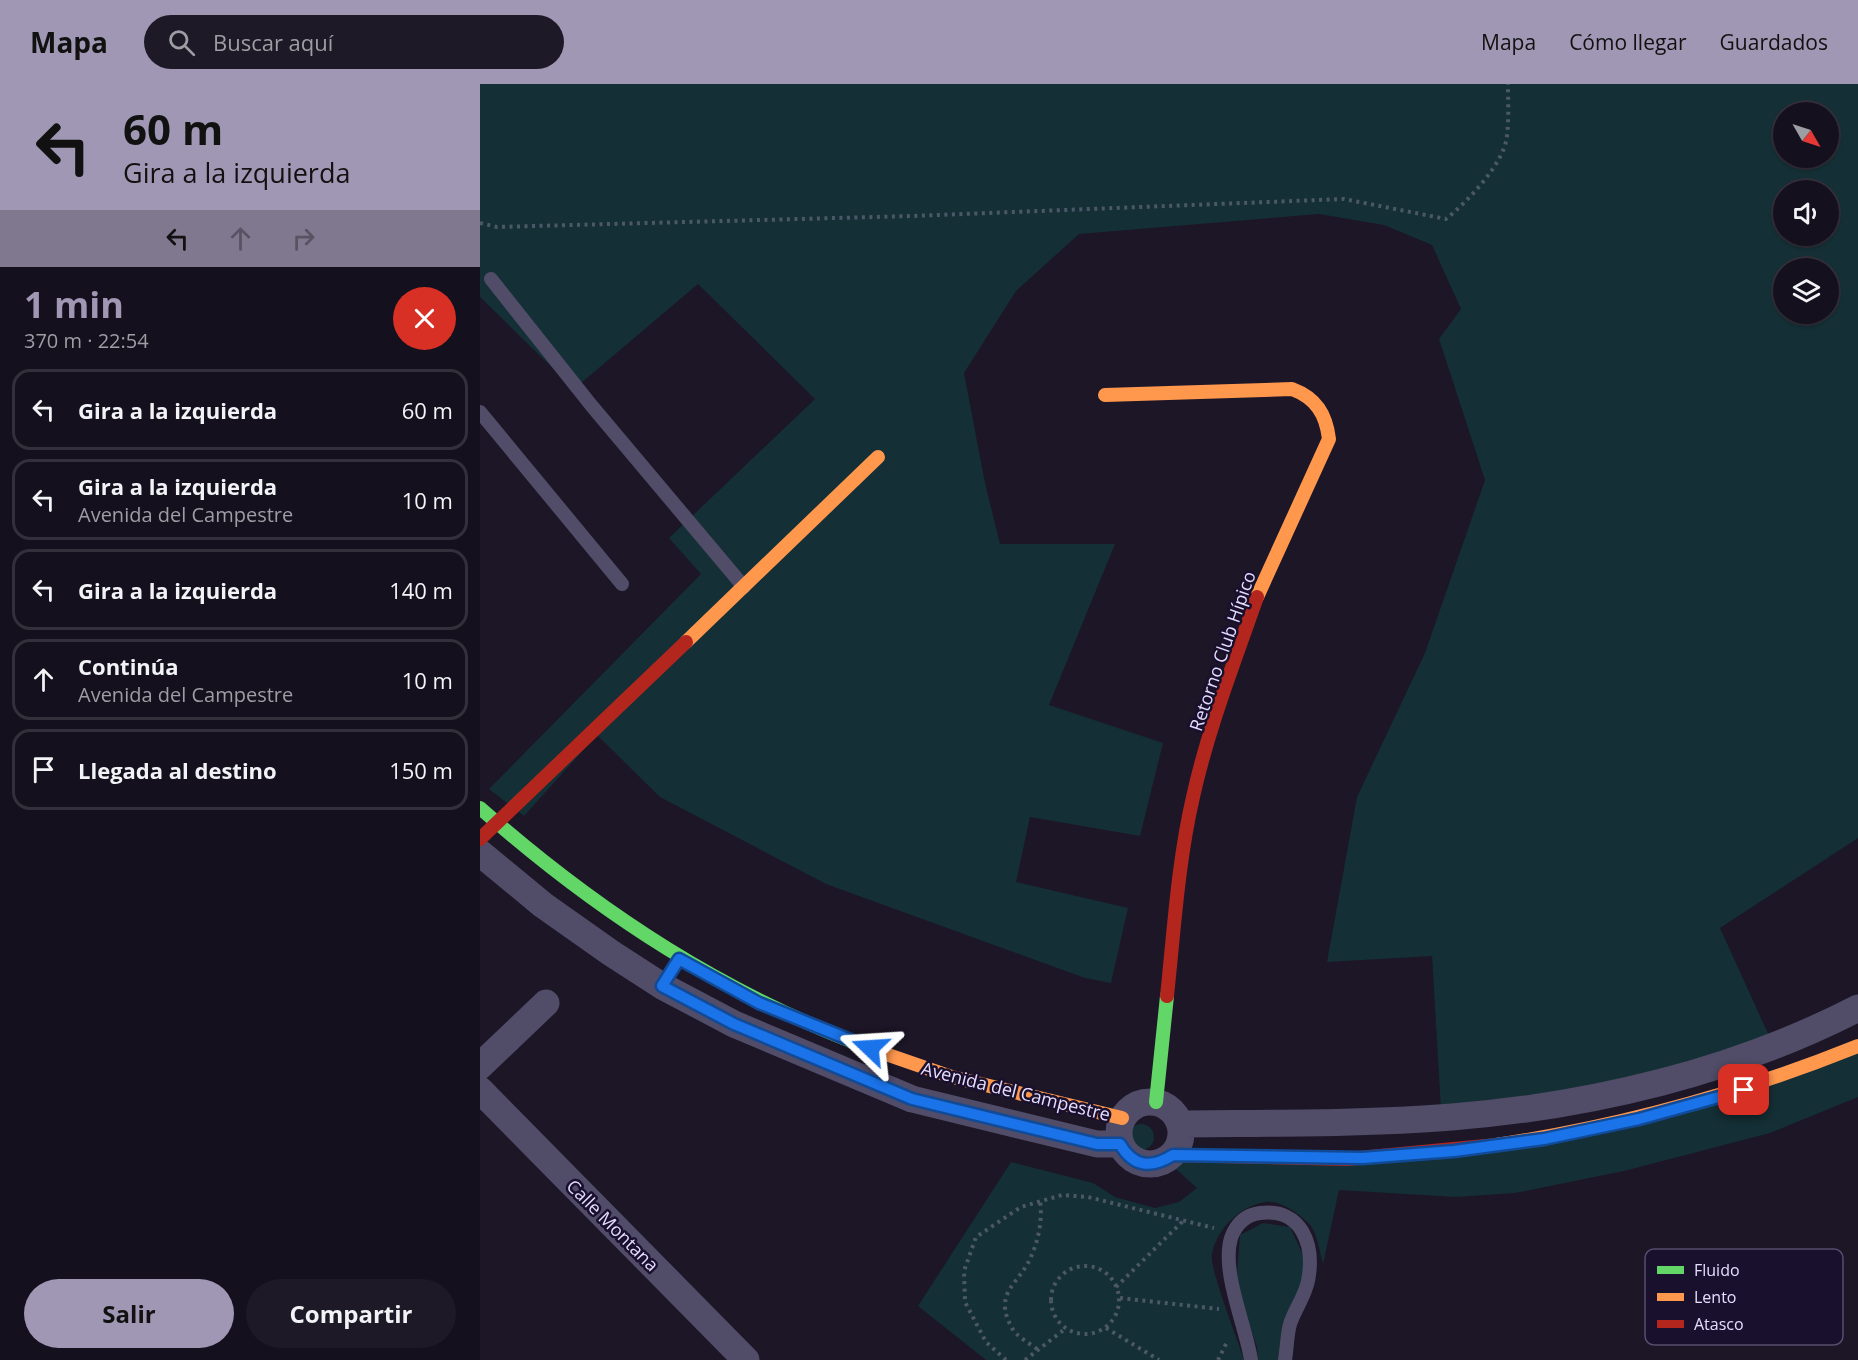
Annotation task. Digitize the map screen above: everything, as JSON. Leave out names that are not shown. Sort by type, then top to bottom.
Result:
[{"type":"street","name":"Retorno Club Hípico","points":[[1105,395],[1292,389],[1301,392],[1318,404],[1328,422],[1329,439],[1257,597],[1227,682],[1193,797],[1177,897],[1156,1102]]},
{"type":"street","points":[[480,839],[878,458]]},
{"type":"street","name":"Avenida del Campestre","points":[[480,808],[554,873],[679,959],[759,1003],[831,1034],[927,1070],[1121,1131]]},
{"type":"street","name":"Avenida del Campestre","points":[[480,853],[543,905],[611,953],[662,986],[734,1024],[912,1099],[1097,1144],[1121,1131]]},
{"type":"street","points":[[662,986],[679,959]]},
{"type":"street","points":[[480,1066],[546,1003]]},
{"type":"street","points":[[1173,1155],[1181,1139],[1180,1124],[1173,1111],[1156,1102],[1135,1105],[1121,1131],[1125,1153],[1142,1164],[1161,1162],[1173,1155],[1362,1158],[1454,1151],[1544,1139],[1709,1101],[1778,1078],[1858,1046],[1850,1012],[1787,1040],[1702,1070],[1633,1089],[1540,1107],[1454,1117],[1366,1122],[1180,1124]]},
{"type":"street","name":"Calle Montana","points":[[480,1090],[746,1360]]},
{"type":"lane","points":[[491,279],[598,414],[744,587]]},
{"type":"lane","points":[[480,412],[622,584]]},
{"type":"lane","points":[[1251,1360],[1233,1286],[1229,1252],[1237,1225],[1250,1214],[1272,1212],[1289,1216],[1300,1226],[1305,1237],[1308,1256],[1308,1281],[1290,1324],[1285,1360]]},
{"type":"path","points":[[480,223],[497,227],[877,217],[1344,199],[1446,219],[1457,211],[1496,165],[1507,139],[1508,84]]},
{"type":"path","points":[[1006,1360],[986,1342],[964,1302],[964,1271],[976,1237],[1021,1207],[1062,1195],[1088,1197],[1222,1228],[1233,1234]]},
{"type":"path","points":[[1037,1349],[1012,1329],[1005,1304],[1010,1286],[1028,1263],[1037,1241],[1042,1211],[1040,1201]]},
{"type":"path","points":[[1116,1287],[1184,1220]]},
{"type":"path","points":[[1078,1266],[1090,1266],[1101,1270],[1110,1277],[1116,1287],[1120,1298],[1118,1310],[1106,1328],[1096,1333],[1074,1334],[1065,1329],[1052,1311],[1050,1300],[1058,1279],[1067,1271],[1078,1266]]},
{"type":"path","points":[[1120,1298],[1227,1309],[1238,1307]]},
{"type":"path","points":[[1106,1328],[1159,1360]]},
{"type":"path","points":[[1025,1360],[1065,1329]]},
{"type":"green space","points":[[480,84],[1858,84],[1858,838],[1720,928],[1776,1051],[1442,1126],[1432,956],[1327,962],[1357,797],[1425,653],[1485,480],[1439,339],[1461,309],[1432,245],[1384,225],[1319,214],[1079,234],[1016,291],[964,373],[985,483],[1000,544],[1115,544],[1049,705],[1163,743],[1140,836],[1030,817],[1016,882],[1128,908],[1111,983],[1085,978],[826,884],[660,797],[597,735],[524,816],[489,789],[701,574],[669,538],[815,399],[698,284],[574,389],[480,297]]},
{"type":"green space","points":[[1858,1050],[1858,1097],[1770,1133],[1624,1171],[1515,1193],[1456,1197],[1339,1190],[1323,1264],[1312,1229],[1295,1212],[1272,1202],[1247,1208],[1224,1228],[1212,1254],[1219,1288],[1244,1360],[986,1360],[918,1306],[1011,1162],[1093,1183],[1115,1197],[1155,1208],[1179,1202],[1197,1188],[1167,1161],[1529,1145]]},
{"type":"green space","points":[[1141,1124],[1151,1127],[1154,1137],[1151,1147],[1141,1150],[1131,1147],[1128,1137],[1131,1127]]},
{"type":"green space","points":[[1263,1223],[1290,1227],[1305,1259],[1290,1360],[1258,1360],[1257,1347],[1236,1287],[1240,1235]]},
{"type":"traffic: fast","points":[[480,808],[572,883],[667,949],[769,1005],[877,1051]]},
{"type":"traffic: fast","points":[[1156,1102],[1167,996]]},
{"type":"traffic: slow","points":[[1105,395],[1292,389],[1307,397],[1318,408],[1325,422],[1329,439],[1257,597]]},
{"type":"traffic: slow","points":[[686,642],[878,457]]},
{"type":"traffic: slow","points":[[1496,1145],[1589,1128],[1680,1106],[1769,1079],[1858,1046]]},
{"type":"traffic: slow","points":[[877,1051],[952,1077],[1122,1118]]},
{"type":"traffic: jam","points":[[1167,996],[1180,871],[1193,797],[1214,721],[1257,597]]},
{"type":"traffic: jam","points":[[480,839],[686,642]]},
{"type":"traffic: jam","points":[[1173,1155],[1348,1159],[1496,1145]]},
{"type":"route","points":[[870,1048],[759,1003],[679,959],[662,986],[734,1024],[823,1064],[912,1099],[1097,1144],[1120,1144],[1125,1153],[1142,1164],[1161,1162],[1173,1155],[1362,1158],[1454,1151],[1544,1139],[1639,1119],[1744,1090]]}]
